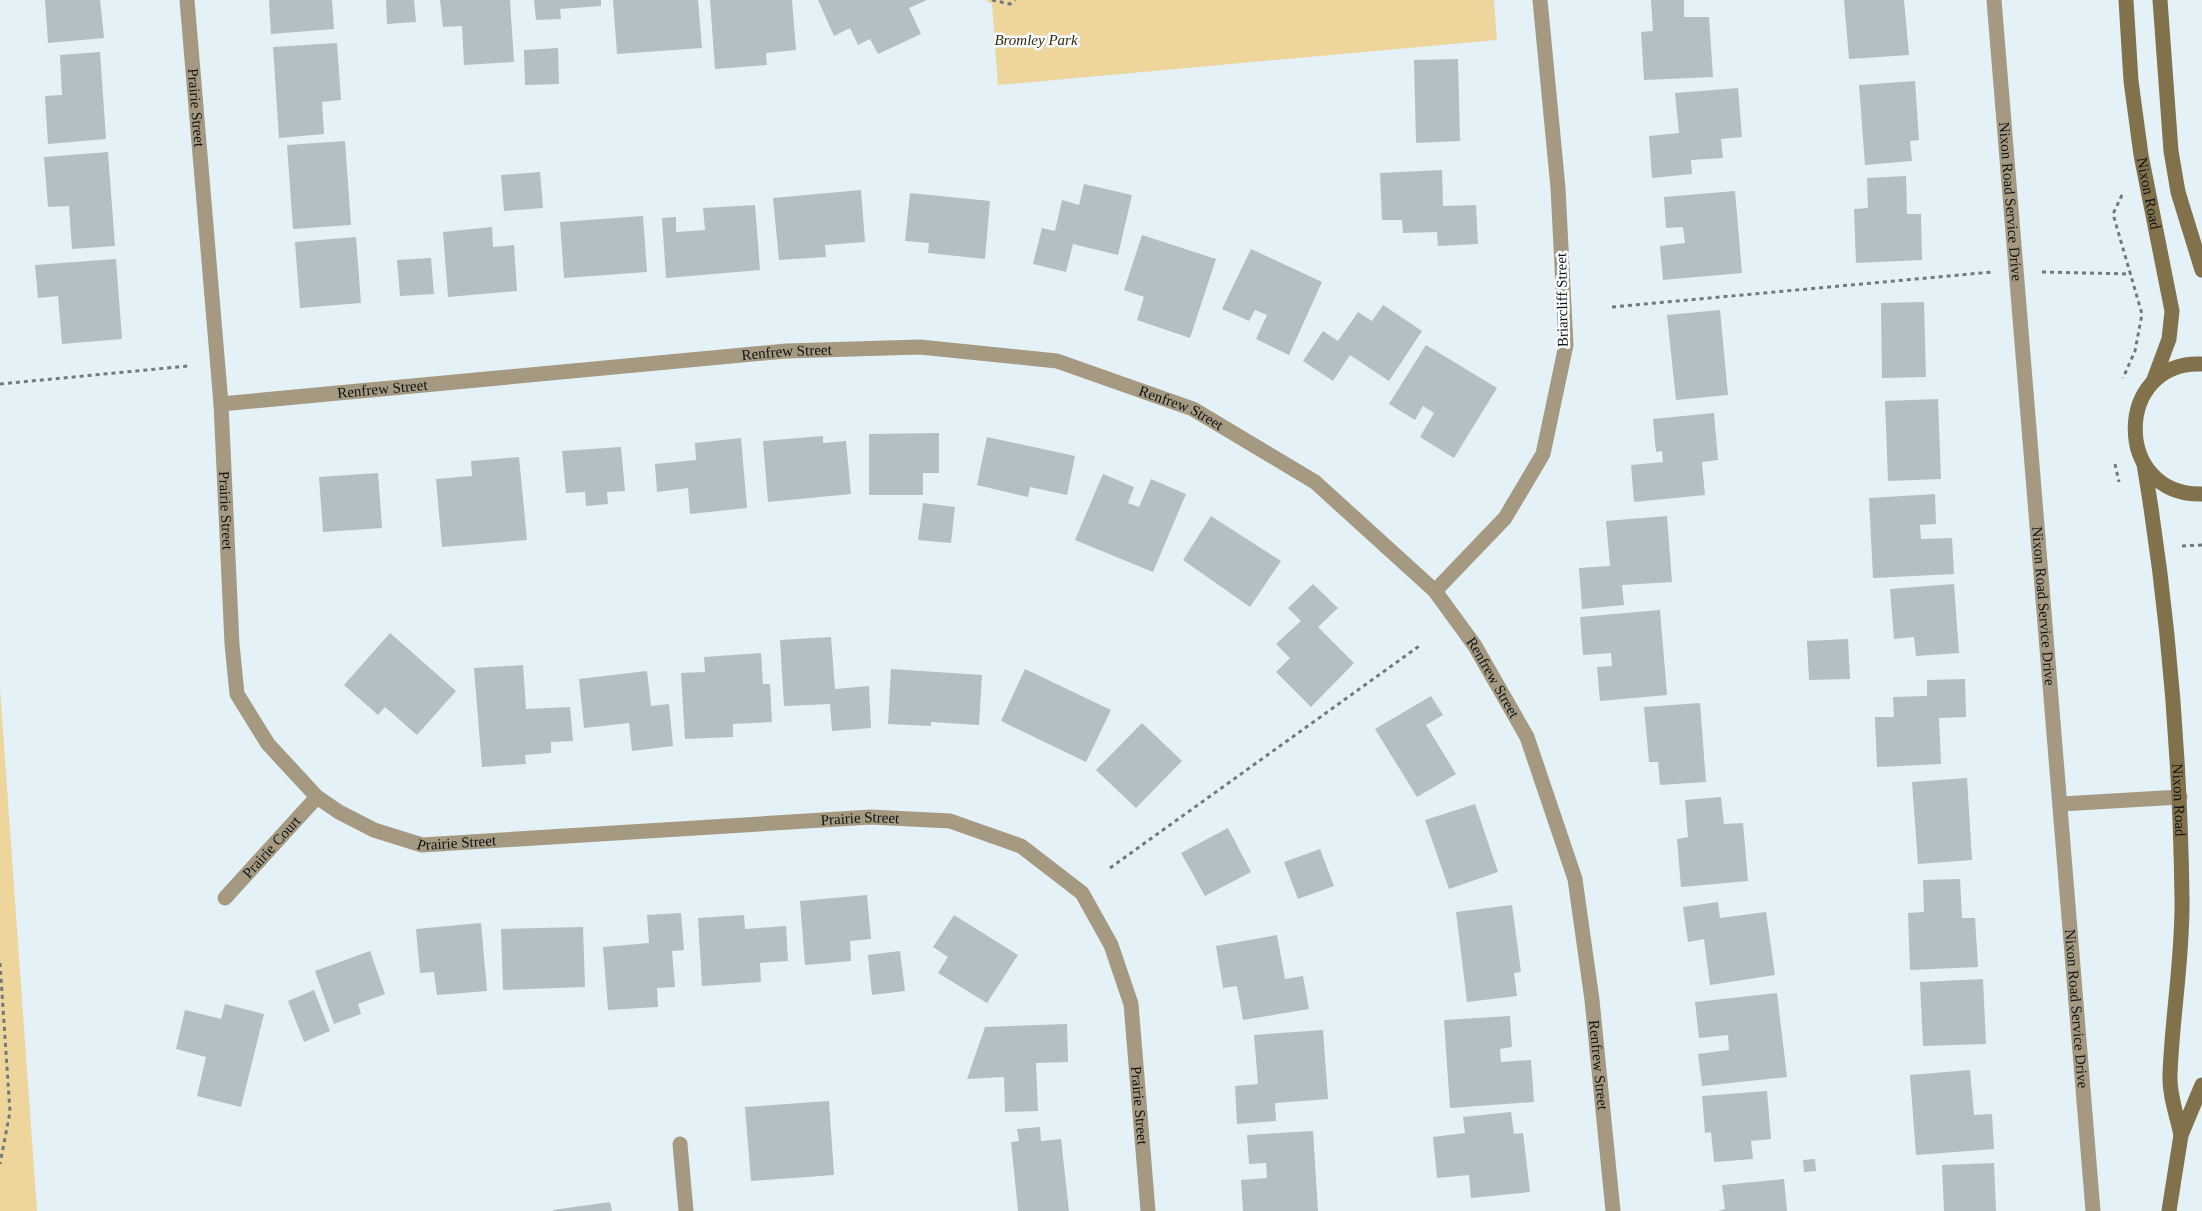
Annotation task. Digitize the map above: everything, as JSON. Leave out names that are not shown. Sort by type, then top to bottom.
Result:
[{"type":"main road","name":"Nixon Road","points":[[2126,0],[2131,80],[2141,155],[2172,311],[2169,339],[2153,382]]},
{"type":"main road","name":"Nixon Road","points":[[2160,0],[2171,152],[2178,192],[2202,270]]},
{"type":"main road","points":[[2202,364],[2191,364],[2171,369],[2153,382],[2140,400],[2134,422],[2135,444],[2144,464],[2159,480],[2178,491],[2202,494]]},
{"type":"main road","name":"Nixon Road","points":[[2144,464],[2158,547],[2180,797],[2182,900],[2179,977],[2170,1077],[2181,1135]]},
{"type":"main road","name":"Nixon Road","points":[[2169,1211],[2181,1135],[2202,1085]]},
{"type":"street","name":"Prairie Street","points":[[187,0],[221,404],[232,644],[238,694],[268,744],[317,797],[339,812],[374,830],[422,845],[871,818],[950,821],[1021,846],[1082,893],[1111,945],[1131,1004],[1148,1211]]},
{"type":"street","name":"Briarcliff Street","points":[[1436,591],[1505,518],[1543,454],[1566,345],[1558,188],[1540,0]]},
{"type":"street","name":"Nixon Road Service Drive","points":[[1994,0],[2093,1211]]},
{"type":"street","name":"Renfrew Street","points":[[221,404],[786,351],[920,346],[1057,361],[1193,409],[1314,482],[1436,591],[1475,646],[1527,737],[1575,879],[1592,1000],[1613,1211]]},
{"type":"street","name":"Prairie Court","points":[[225,898],[317,797]]},
{"type":"street","points":[[2061,804],[2180,797]]},
{"type":"street","points":[[680,1144],[686,1211]]},
{"type":"path","points":[[992,0],[1010,4],[1015,0]]},
{"type":"path","points":[[2113,214],[2142,314]]},
{"type":"path","points":[[1612,307],[1995,272]]},
{"type":"path","points":[[2034,272],[2131,274]]},
{"type":"path","points":[[0,384],[188,366]]},
{"type":"path","points":[[1110,868],[1422,644]]},
{"type":"path","points":[[0,963],[10,1112],[0,1164]]},
{"type":"green space","name":"Bromley Park","points":[[986,0],[1494,0],[1497,40],[998,85],[992,4]]},
{"type":"green space","points":[[0,688],[37,1211],[0,1211]]},
{"type":"building","points":[[45,0],[100,0],[104,38],[48,43]]},
{"type":"building","points":[[269,0],[332,0],[334,29],[271,34]]},
{"type":"building","points":[[386,0],[414,0],[416,22],[387,24]]},
{"type":"building","points":[[440,0],[510,0],[514,62],[464,65],[462,26],[443,27]]},
{"type":"building","points":[[534,0],[601,0],[601,6],[560,9],[561,19],[536,20]]},
{"type":"building","points":[[613,0],[698,0],[702,48],[617,54]]},
{"type":"building","points":[[710,0],[792,0],[796,50],[766,53],[767,65],[715,69]]},
{"type":"building","points":[[818,0],[927,0],[909,8],[921,34],[878,54],[870,39],[858,45],[850,28],[834,36]]},
{"type":"building","points":[[1651,0],[1684,0],[1684,17],[1709,17],[1713,77],[1644,80],[1641,32],[1653,31]]},
{"type":"building","points":[[1844,0],[1904,0],[1909,55],[1849,59]]},
{"type":"building","points":[[337,43],[341,100],[322,102],[324,134],[279,138],[273,47]]},
{"type":"building","points":[[558,48],[559,84],[525,85],[524,50]]},
{"type":"building","points":[[100,52],[106,139],[48,144],[45,96],[62,95],[60,55]]},
{"type":"building","points":[[1458,59],[1460,141],[1416,143],[1414,60]]},
{"type":"building","points":[[1915,81],[1919,140],[1910,141],[1912,161],[1865,165],[1859,85]]},
{"type":"building","points":[[1738,88],[1742,137],[1721,139],[1723,158],[1691,160],[1692,174],[1652,178],[1649,136],[1679,133],[1675,93]]},
{"type":"building","points":[[345,141],[351,225],[293,229],[287,145]]},
{"type":"building","points":[[108,152],[115,246],[72,249],[69,206],[48,207],[44,157]]},
{"type":"building","points":[[1442,170],[1443,206],[1476,205],[1478,244],[1438,246],[1437,232],[1403,233],[1402,220],[1382,220],[1380,173]]},
{"type":"building","points":[[540,172],[543,208],[504,211],[501,175]]},
{"type":"building","points":[[1906,176],[1907,214],[1921,214],[1922,260],[1856,263],[1854,209],[1868,208],[1867,178]]},
{"type":"building","points":[[1084,184],[1132,195],[1118,255],[1073,244],[1066,272],[1033,264],[1042,228],[1055,231],[1062,200],[1079,205]]},
{"type":"building","points":[[861,190],[865,242],[825,245],[826,257],[779,260],[773,198]]},
{"type":"building","points":[[1735,191],[1742,273],[1663,280],[1660,246],[1685,243],[1683,227],[1666,228],[1664,197]]},
{"type":"building","points":[[910,193],[990,201],[985,259],[928,253],[929,243],[905,241]]},
{"type":"building","points":[[755,205],[760,270],[666,278],[662,218],[676,217],[676,232],[705,230],[703,208]]},
{"type":"building","points":[[643,216],[647,272],[564,278],[560,222]]},
{"type":"building","points":[[492,227],[493,247],[514,245],[517,291],[448,297],[443,232]]},
{"type":"building","points":[[1142,235],[1216,259],[1190,338],[1137,320],[1144,297],[1124,290]]},
{"type":"building","points":[[356,237],[361,303],[300,308],[295,242]]},
{"type":"building","points":[[1251,249],[1322,282],[1289,355],[1256,339],[1267,315],[1255,310],[1249,321],[1222,309]]},
{"type":"building","points":[[431,258],[434,294],[400,296],[397,260]]},
{"type":"building","points":[[116,259],[122,339],[62,344],[58,296],[38,298],[35,265]]},
{"type":"building","points":[[1924,302],[1926,377],[1882,378],[1881,303]]},
{"type":"building","points":[[1383,305],[1422,331],[1389,381],[1350,355],[1333,381],[1303,361],[1323,331],[1338,341],[1358,312],[1372,321]]},
{"type":"building","points":[[1720,310],[1728,395],[1676,400],[1667,315]]},
{"type":"building","points":[[1426,345],[1497,388],[1454,458],[1420,437],[1434,413],[1423,406],[1415,420],[1389,404]]},
{"type":"building","points":[[1938,399],[1941,479],[1888,481],[1885,401]]},
{"type":"building","points":[[1714,413],[1718,460],[1702,462],[1705,495],[1634,502],[1631,465],[1663,462],[1662,451],[1656,452],[1653,419]]},
{"type":"building","points":[[939,433],[939,473],[923,473],[923,495],[869,495],[869,434]]},
{"type":"building","points":[[823,436],[823,443],[846,441],[851,494],[768,502],[763,441]]},
{"type":"building","points":[[987,437],[1075,456],[1067,495],[1030,487],[1028,497],[977,485]]},
{"type":"building","points":[[741,438],[747,508],[690,514],[688,488],[657,492],[655,464],[696,460],[695,443]]},
{"type":"building","points":[[621,447],[625,491],[607,492],[608,504],[586,506],[585,492],[566,493],[562,451]]},
{"type":"building","points":[[519,457],[527,540],[442,547],[436,479],[472,476],[471,461]]},
{"type":"building","points":[[378,473],[382,528],[323,532],[319,477]]},
{"type":"building","points":[[1103,474],[1134,487],[1128,503],[1139,507],[1151,479],[1186,494],[1153,572],[1075,540]]},
{"type":"building","points":[[1935,494],[1936,524],[1920,525],[1921,539],[1952,538],[1954,574],[1873,578],[1869,498]]},
{"type":"building","points":[[923,503],[955,507],[951,543],[918,540]]},
{"type":"building","points":[[1211,516],[1281,561],[1250,607],[1183,560]]},
{"type":"building","points":[[1667,516],[1672,582],[1622,585],[1624,605],[1582,609],[1579,568],[1610,566],[1606,521]]},
{"type":"building","points":[[1313,584],[1338,608],[1318,627],[1354,663],[1311,707],[1276,672],[1290,658],[1276,644],[1301,621],[1288,608]]},
{"type":"building","points":[[1954,584],[1959,653],[1916,656],[1914,637],[1894,639],[1890,589]]},
{"type":"building","points":[[1660,610],[1667,695],[1600,701],[1597,667],[1612,666],[1611,653],[1583,655],[1580,617]]},
{"type":"building","points":[[390,633],[456,691],[417,735],[385,707],[378,715],[344,685]]},
{"type":"building","points":[[831,637],[835,689],[869,686],[871,728],[832,731],[830,704],[784,706],[780,640]]},
{"type":"building","points":[[1848,639],[1850,679],[1809,680],[1807,641]]},
{"type":"building","points":[[761,653],[763,684],[770,684],[772,722],[733,724],[733,737],[685,739],[681,673],[705,672],[704,657]]},
{"type":"building","points":[[523,665],[526,709],[570,707],[573,741],[551,742],[551,753],[525,755],[526,764],[482,767],[474,668]]},
{"type":"building","points":[[891,669],[982,675],[979,725],[931,722],[931,726],[888,724]]},
{"type":"building","points":[[1025,669],[1111,710],[1086,762],[1001,721]]},
{"type":"building","points":[[647,671],[651,706],[669,704],[673,746],[632,751],[629,723],[584,728],[579,679]]},
{"type":"building","points":[[1965,679],[1966,717],[1939,718],[1941,764],[1877,767],[1875,717],[1894,717],[1893,697],[1927,696],[1927,680]]},
{"type":"building","points":[[1431,696],[1443,715],[1426,725],[1456,774],[1417,797],[1375,729]]},
{"type":"building","points":[[1700,703],[1706,782],[1660,785],[1658,762],[1649,762],[1644,707]]},
{"type":"building","points":[[1142,723],[1182,761],[1136,808],[1096,770]]},
{"type":"building","points":[[1967,778],[1972,860],[1918,864],[1912,782]]},
{"type":"building","points":[[1721,797],[1724,824],[1743,823],[1748,881],[1681,887],[1677,839],[1688,837],[1685,800]]},
{"type":"building","points":[[1475,804],[1498,872],[1449,889],[1425,820]]},
{"type":"building","points":[[1228,828],[1251,872],[1205,896],[1181,853]]},
{"type":"building","points":[[1320,849],[1334,886],[1298,899],[1284,862]]},
{"type":"building","points":[[1960,879],[1962,918],[1975,918],[1978,967],[1910,970],[1908,913],[1924,912],[1923,880]]},
{"type":"building","points":[[867,895],[871,939],[850,941],[851,961],[805,965],[800,901]]},
{"type":"building","points":[[1718,902],[1720,918],[1766,912],[1775,975],[1710,985],[1704,939],[1688,942],[1683,907]]},
{"type":"building","points":[[1512,905],[1521,972],[1514,973],[1517,996],[1467,1002],[1456,912]]},
{"type":"building","points":[[681,913],[684,950],[672,951],[675,987],[657,988],[658,1007],[608,1010],[603,947],[649,943],[647,915]]},
{"type":"building","points":[[744,915],[745,929],[786,926],[788,961],[760,963],[761,982],[702,986],[698,918]]},
{"type":"building","points":[[954,915],[1018,955],[987,1003],[938,973],[948,957],[933,947]]},
{"type":"building","points":[[481,923],[487,991],[437,995],[434,972],[420,973],[416,929]]},
{"type":"building","points":[[583,927],[585,987],[503,990],[501,929]]},
{"type":"building","points":[[1277,935],[1285,979],[1303,976],[1309,1009],[1243,1020],[1237,986],[1223,988],[1216,946]]},
{"type":"building","points":[[370,951],[385,994],[358,1004],[361,1014],[334,1024],[315,971]]},
{"type":"building","points":[[900,951],[905,991],[872,995],[868,955]]},
{"type":"building","points":[[1983,979],[1986,1044],[1923,1046],[1920,982]]},
{"type":"building","points":[[314,990],[330,1031],[304,1042],[288,1001]]},
{"type":"building","points":[[1777,993],[1787,1077],[1702,1086],[1698,1054],[1729,1050],[1728,1035],[1699,1038],[1695,1002]]},
{"type":"building","points":[[225,1004],[264,1014],[241,1107],[197,1096],[206,1057],[176,1049],[185,1010],[221,1019]]},
{"type":"building","points":[[1510,1016],[1512,1047],[1500,1049],[1501,1062],[1531,1060],[1534,1102],[1450,1108],[1444,1020]]},
{"type":"building","points":[[1067,1024],[1068,1062],[1036,1063],[1038,1111],[1005,1112],[1004,1077],[967,1079],[985,1027]]},
{"type":"building","points":[[1323,1030],[1328,1099],[1275,1103],[1276,1121],[1237,1124],[1235,1086],[1258,1084],[1254,1035]]},
{"type":"building","points":[[1970,1070],[1974,1115],[1992,1114],[1994,1149],[1916,1155],[1910,1075]]},
{"type":"building","points":[[1767,1091],[1771,1139],[1751,1141],[1753,1159],[1714,1162],[1711,1132],[1705,1133],[1702,1096]]},
{"type":"building","points":[[829,1101],[834,1175],[751,1181],[745,1107]]},
{"type":"building","points":[[1511,1112],[1514,1134],[1523,1133],[1530,1192],[1471,1198],[1469,1175],[1437,1178],[1433,1137],[1465,1133],[1463,1117]]},
{"type":"building","points":[[1040,1127],[1041,1141],[1061,1139],[1069,1211],[1018,1211],[1011,1142],[1019,1141],[1017,1129]]},
{"type":"building","points":[[1313,1131],[1318,1211],[1243,1211],[1241,1180],[1267,1178],[1266,1163],[1249,1164],[1247,1135]]},
{"type":"building","points":[[1815,1159],[1816,1171],[1804,1172],[1803,1160]]},
{"type":"building","points":[[1994,1163],[1996,1211],[1944,1211],[1942,1165]]},
{"type":"building","points":[[1784,1179],[1787,1211],[1718,1211],[1725,1209],[1722,1185]]},
{"type":"building","points":[[610,1202],[612,1211],[553,1211],[553,1210]]}]
